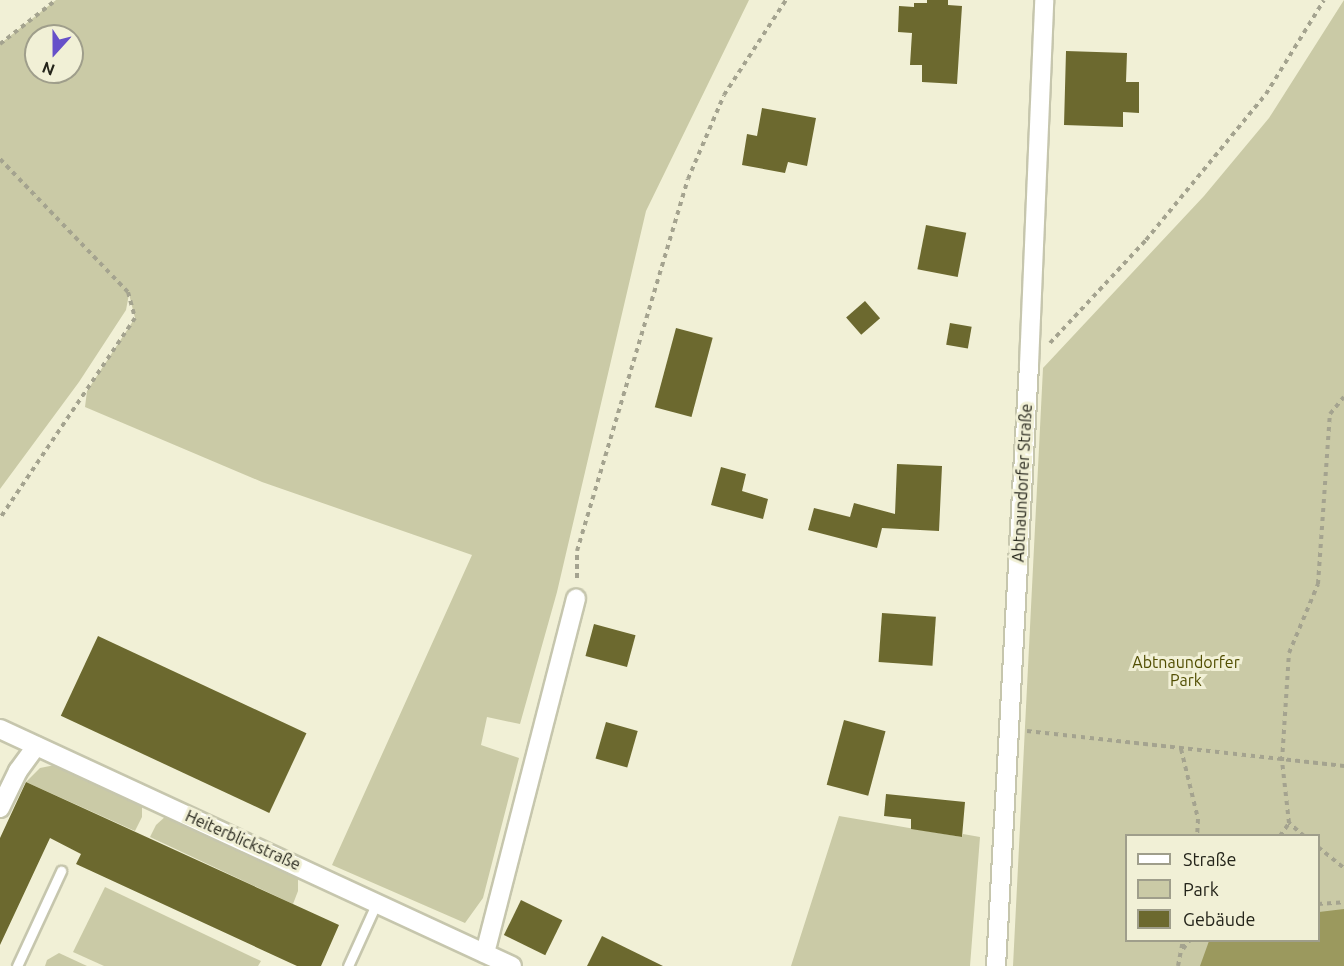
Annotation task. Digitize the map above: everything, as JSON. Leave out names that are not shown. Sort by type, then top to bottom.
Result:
[{"type":"street","name":"Abtnaundorfer Straße","points":[[996,966],[1029,365],[1044,0]]},
{"type":"street","points":[[487,958],[576,598]]},
{"type":"street","name":"Heiterblickstraße","points":[[0,729],[377,902],[487,958],[512,966]]},
{"type":"street","points":[[0,808],[18,771],[36,746]]},
{"type":"lane","points":[[17,966],[61,871]]},
{"type":"lane","points":[[348,966],[377,902]]},
{"type":"path","points":[[0,44],[56,0]]},
{"type":"path","points":[[576,598],[578,551],[688,179],[724,95],[786,0]]},
{"type":"path","points":[[1029,365],[1146,240],[1266,94],[1324,0]]},
{"type":"path","points":[[0,159],[128,292],[135,318],[0,518]]},
{"type":"path","points":[[1281,834],[1289,823],[1282,761],[1289,653],[1318,584],[1330,414],[1344,397]]},
{"type":"path","points":[[1009,729],[1282,761],[1344,766]]},
{"type":"path","points":[[1181,749],[1198,819],[1197,834]]},
{"type":"path","points":[[1289,823],[1302,834]]},
{"type":"path","points":[[1320,849],[1344,868]]},
{"type":"path","points":[[1320,904],[1344,902]]},
{"type":"path","points":[[1178,966],[1183,942]]},
{"type":"path","points":[[1182,950],[1188,942]]},
{"type":"green space","points":[[56,0],[749,0],[646,211],[557,592],[520,724],[487,717],[481,745],[519,758],[483,898],[465,923],[332,865],[472,555],[262,482],[85,407],[87,391],[135,318],[129,294],[126,310],[79,382],[0,489],[0,44],[24,25],[24,84],[84,84],[84,24],[25,24]]},
{"type":"green space","name":"Abtnaundorfer Park","points":[[1344,0],[1344,966],[1013,966],[1043,368],[1204,196],[1269,118]]},
{"type":"green space","points":[[60,764],[142,804],[142,817],[135,831],[26,782],[40,768]]},
{"type":"green space","points":[[167,815],[298,876],[298,891],[293,904],[150,837],[156,825]]},
{"type":"green space","points":[[839,816],[962,837],[963,834],[980,837],[970,966],[791,966]]},
{"type":"green space","points":[[105,887],[261,961],[258,966],[104,966],[73,952]]},
{"type":"green space","points":[[59,953],[87,966],[45,966],[47,960]]},
{"type":"shaded area","points":[[1344,909],[1344,966],[1200,966],[1209,942],[1320,942],[1320,912]]},
{"type":"building","points":[[927,0],[948,0],[948,5],[962,6],[957,84],[922,82],[922,65],[910,65],[912,33],[898,32],[899,6],[914,7],[914,3],[927,3]]},
{"type":"building","points":[[1066,51],[1127,53],[1126,82],[1139,82],[1139,113],[1123,112],[1123,127],[1064,125]]},
{"type":"building","points":[[762,108],[816,118],[807,166],[788,162],[785,173],[742,165],[747,134],[757,136]]},
{"type":"building","points":[[926,225],[966,233],[958,277],[917,269]]},
{"type":"building","points":[[865,301],[880,318],[861,335],[846,317]]},
{"type":"building","points":[[950,323],[972,327],[968,348],[946,345]]},
{"type":"building","points":[[676,328],[713,338],[691,417],[655,407]]},
{"type":"building","points":[[897,464],[942,466],[939,531],[882,528],[877,548],[808,530],[814,508],[850,517],[854,503],[895,514]]},
{"type":"building","points":[[721,467],[746,474],[742,491],[768,499],[763,519],[711,505]]},
{"type":"building","points":[[882,613],[936,617],[932,666],[879,662]]},
{"type":"building","points":[[594,624],[636,635],[627,667],[585,656]]},
{"type":"building","points":[[98,636],[306,733],[269,813],[61,716]]},
{"type":"building","points":[[844,720],[886,731],[868,796],[827,785]]},
{"type":"building","points":[[606,722],[638,731],[627,768],[596,759]]},
{"type":"building","points":[[26,782],[339,925],[321,966],[297,966],[76,864],[81,854],[50,838],[0,945],[0,838]]},
{"type":"building","points":[[886,794],[965,802],[962,837],[911,829],[911,819],[884,816]]},
{"type":"building","points":[[521,900],[562,920],[545,955],[504,935]]},
{"type":"building","points":[[602,936],[663,966],[587,966]]}]
